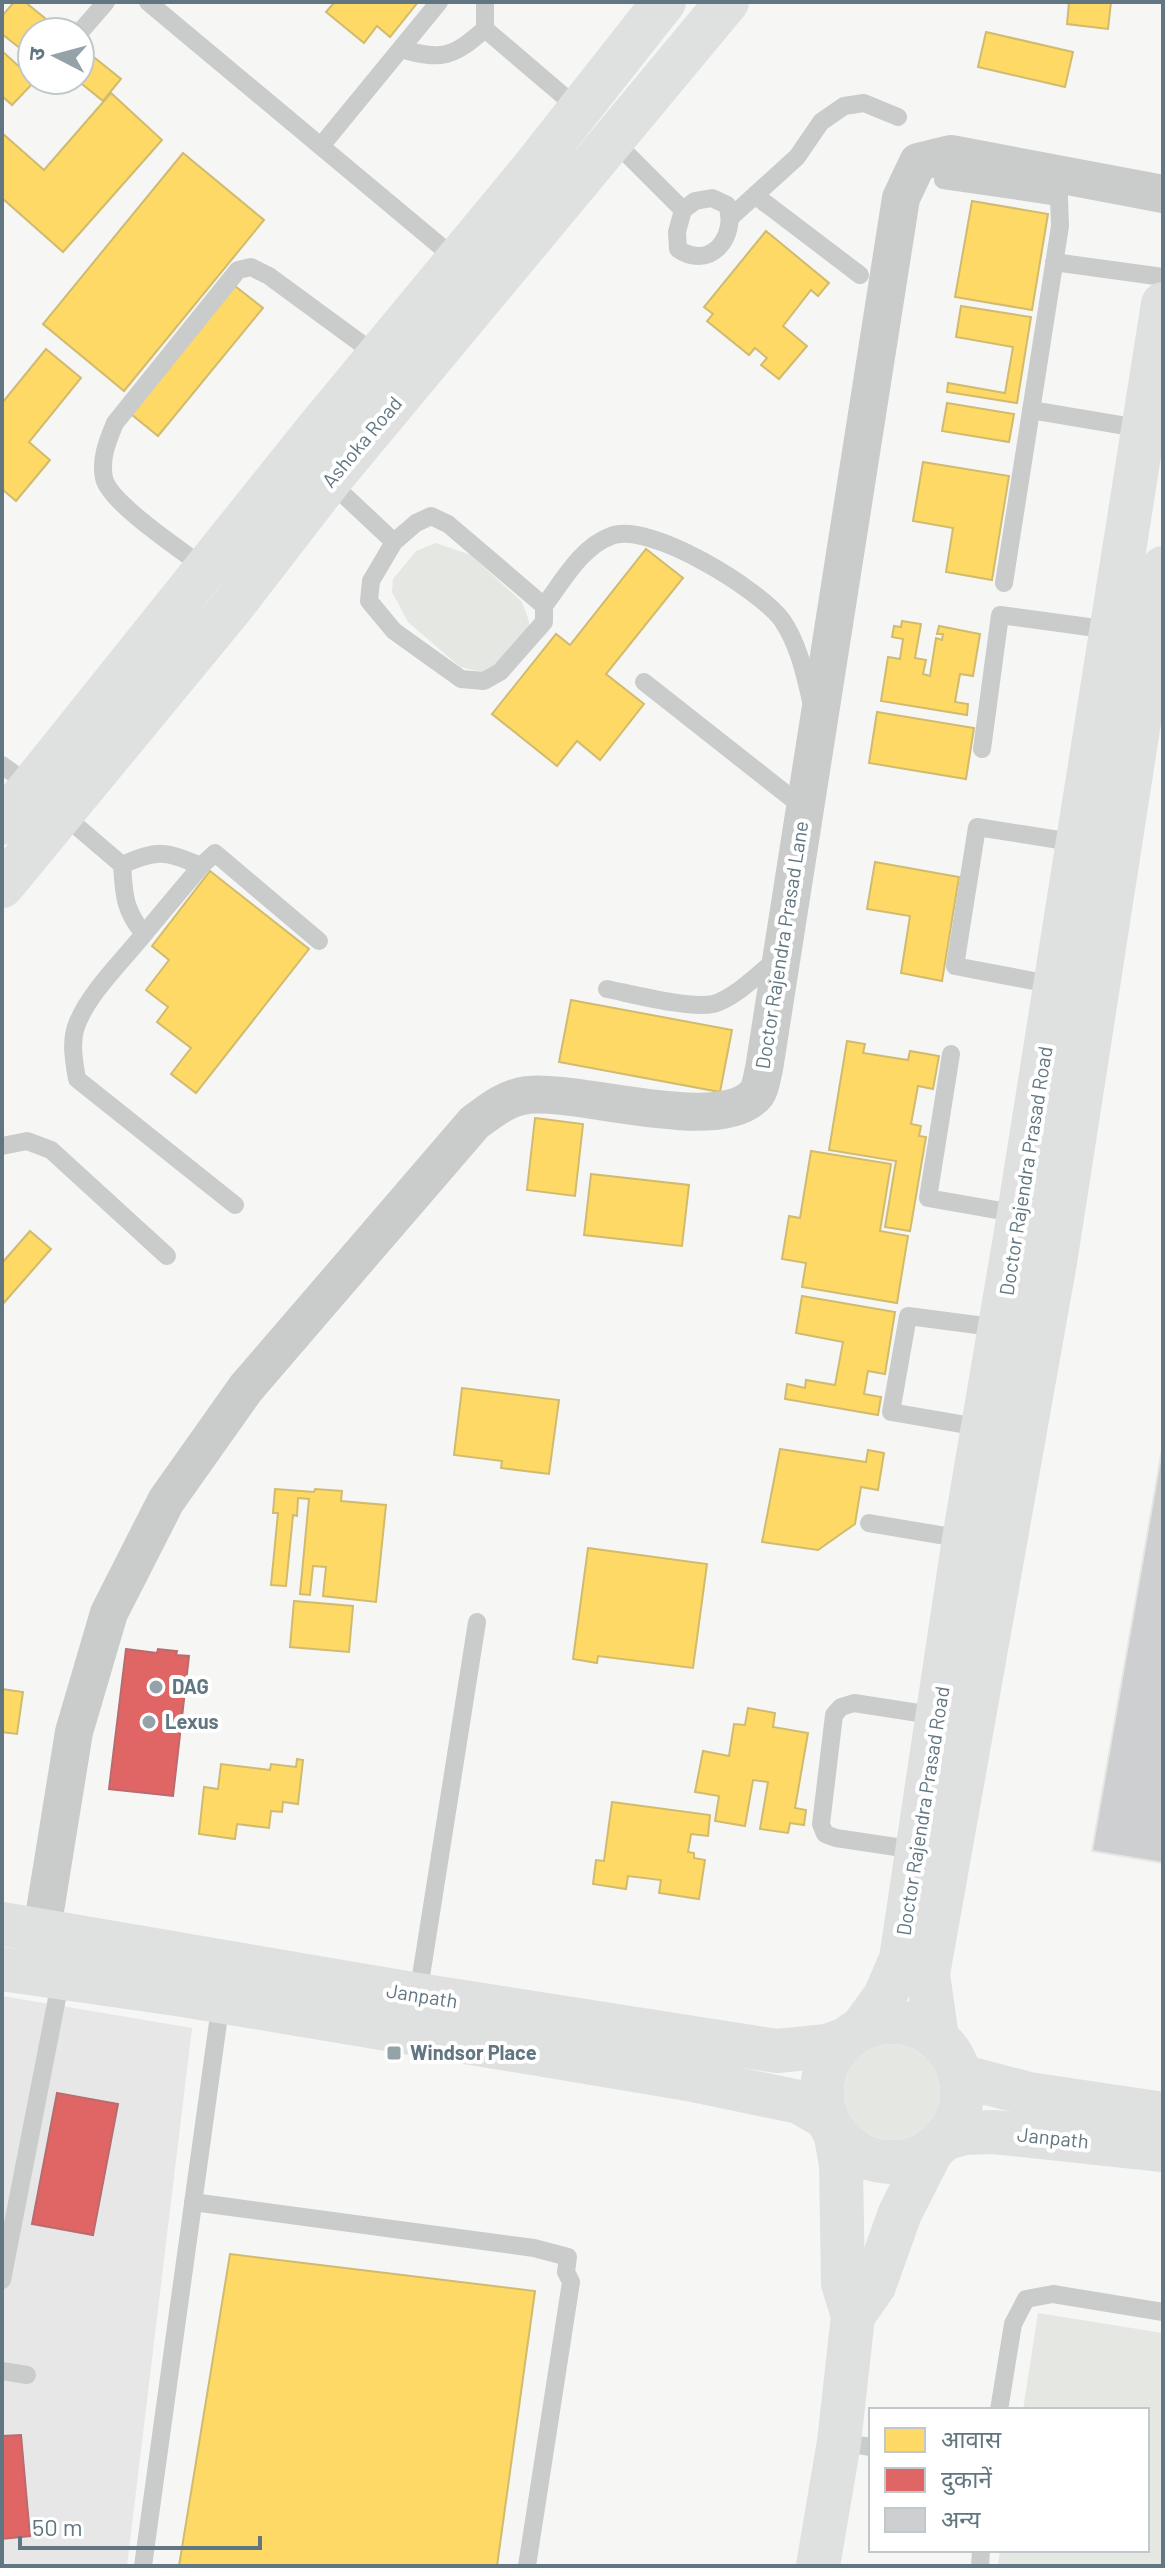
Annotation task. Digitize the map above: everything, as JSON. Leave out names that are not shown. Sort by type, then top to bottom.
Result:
[{"type":"main road","name":"Ashoka Road","points":[[2,823],[206,569],[314,467],[596,125],[664,2]]},
{"type":"main road","name":"Ashoka Road","points":[[2,886],[32,789],[231,608],[378,356],[457,260],[727,2]]},
{"type":"main road","name":"Doctor Rajendra Prasad Road","points":[[853,2034],[885,1996],[901,1959],[964,1539],[1019,1214],[1163,304]]},
{"type":"main road","name":"Doctor Rajendra Prasad Road","points":[[937,2038],[928,1974],[1052,1278],[1163,568]]},
{"type":"main road","name":"Janpath","points":[[21,1928],[777,2051],[827,2046],[853,2034]]},
{"type":"main road","name":"Janpath","points":[[33,1974],[221,2001],[688,2079],[799,2102],[830,2126]]},
{"type":"main road","points":[[818,2566],[855,2445],[853,2316],[843,2283],[841,2165],[821,2096],[823,2076],[831,2056],[853,2034],[881,2022],[901,2022],[920,2027],[937,2038],[955,2061],[960,2076],[960,2109],[954,2125],[938,2144],[900,2213],[874,2286],[853,2316]]},
{"type":"main road","name":"Janpath","points":[[960,2076],[1029,2094],[1163,2114]]},
{"type":"main road","points":[[830,2126],[851,2150],[870,2160],[892,2163],[913,2159],[938,2144]]},
{"type":"main road","name":"Janpath","points":[[938,2144],[964,2133],[993,2132],[1163,2150]]},
{"type":"street","name":"Doctor Rajendra Prasad Lane","points":[[33,1974],[21,1928],[109,1613],[166,1501],[246,1388],[474,1123],[500,1104],[527,1095],[566,1096],[691,1113],[741,1105],[758,1092],[901,198],[918,162],[951,154],[1163,194]]},
{"type":"lane","points":[[148,2],[457,260]]},
{"type":"lane","points":[[321,146],[439,2]]},
{"type":"lane","points":[[485,2],[485,29],[596,125],[683,210]]},
{"type":"lane","points":[[401,49],[429,57],[450,55],[485,29]]},
{"type":"lane","points":[[731,217],[797,157],[821,122],[844,106],[864,103],[898,117]]},
{"type":"lane","points":[[943,180],[1059,197],[1060,226],[1004,583]]},
{"type":"lane","points":[[756,196],[860,275]]},
{"type":"lane","points":[[712,198],[727,205],[731,217],[728,236],[713,252],[698,257],[686,254],[678,249],[677,232],[683,210],[695,201],[712,198]]},
{"type":"lane","points":[[1054,262],[1163,277]]},
{"type":"lane","points":[[206,569],[115,499],[104,479],[104,451],[115,423],[238,270],[251,267],[269,276],[378,356]]},
{"type":"lane","points":[[1031,410],[1144,429]]},
{"type":"lane","points":[[314,467],[394,542]]},
{"type":"lane","points":[[544,606],[448,524],[431,516],[416,523],[394,542],[371,581],[369,601],[394,631],[461,679],[484,681],[500,672],[544,622],[544,606],[586,550],[613,534],[639,536],[723,570],[783,621],[801,661],[818,727]]},
{"type":"lane","points":[[982,749],[1000,615],[1111,630]]},
{"type":"lane","points":[[644,682],[804,808]]},
{"type":"lane","points":[[32,789],[122,865],[124,899],[130,917],[144,934]]},
{"type":"lane","points":[[1055,985],[955,966],[977,827],[1078,843]]},
{"type":"lane","points":[[122,865],[150,852],[177,856],[201,866]]},
{"type":"lane","points":[[235,1205],[77,1079],[73,1052],[76,1026],[87,1005],[144,934],[215,853],[319,941]]},
{"type":"lane","points":[[607,989],[675,1002],[713,1004],[739,989],[782,955]]},
{"type":"lane","points":[[951,1054],[928,1198],[1019,1214]]},
{"type":"lane","points":[[2,1146],[27,1141],[51,1150],[167,1256]]},
{"type":"lane","points":[[984,1428],[891,1412],[908,1316],[1000,1329]]},
{"type":"lane","points":[[869,1523],[964,1539]]},
{"type":"lane","points":[[418,1995],[477,1622]]},
{"type":"lane","points":[[916,1850],[825,1834],[821,1824],[834,1715],[841,1707],[854,1703],[938,1716]]},
{"type":"lane","points":[[2,2280],[33,1974]]},
{"type":"lane","points":[[143,2566],[221,2001]]},
{"type":"lane","points":[[193,2202],[534,2248],[568,2257],[566,2272],[571,2282],[527,2566]]},
{"type":"lane","points":[[999,2408],[1013,2324],[1026,2299],[1053,2294],[1163,2312]]},
{"type":"lane","points":[[2,2371],[27,2375]]},
{"type":"shaded area","points":[[436,543],[471,555],[522,602],[529,621],[530,640],[499,676],[460,667],[408,622],[392,592],[393,579],[416,551]]},
{"type":"shaded area","points":[[2,1996],[192,2028],[127,2566],[2,2566]]},
{"type":"shaded area","points":[[892,2044],[910,2048],[926,2058],[936,2074],[940,2092],[936,2110],[926,2126],[910,2136],[892,2140],[874,2136],[858,2126],[848,2110],[844,2092],[848,2074],[858,2058],[874,2048]]},
{"type":"shaded area","points":[[1038,2313],[1163,2333],[1163,2566],[998,2566],[1000,2552],[1149,2552],[1149,2408],[1023,2408]]},
{"type":"building: आवास","points":[[14,2],[25,2],[42,16],[16,16],[16,45],[2,34],[2,16]]},
{"type":"building: आवास","points":[[331,2],[418,2],[390,37],[377,26],[364,43],[326,12],[333,4]]},
{"type":"building: आवास","points":[[1069,2],[1111,2],[1108,29],[1067,24]]},
{"type":"building: आवास","points":[[986,32],[1073,52],[1065,87],[978,67]]},
{"type":"building: आवास","points":[[2,51],[16,64],[16,96],[21,96],[12,105],[2,96]]},
{"type":"building: आवास","points":[[96,59],[121,79],[103,101],[96,95]]},
{"type":"building: आवास","points":[[111,93],[162,140],[63,252],[2,198],[2,133],[44,170]]},
{"type":"building: आवास","points":[[183,153],[264,220],[124,391],[43,324]]},
{"type":"building: आवास","points":[[972,201],[1048,214],[1032,310],[955,297]]},
{"type":"building: आवास","points":[[766,231],[829,283],[818,296],[811,290],[783,326],[807,346],[779,379],[761,365],[767,358],[755,348],[749,355],[707,321],[713,314],[704,307]]},
{"type":"building: आवास","points":[[235,286],[263,308],[158,436],[131,414]]},
{"type":"building: आवास","points":[[961,306],[1031,317],[1017,403],[947,392],[948,383],[1005,393],[1013,347],[956,337]]},
{"type":"building: आवास","points":[[46,349],[81,378],[29,442],[50,460],[16,501],[2,489],[2,403]]},
{"type":"building: आवास","points":[[947,403],[1014,414],[1009,442],[942,431]]},
{"type":"building: आवास","points":[[923,462],[1009,476],[992,580],[946,572],[953,528],[913,521]]},
{"type":"building: आवास","points":[[646,549],[683,578],[606,674],[644,704],[600,760],[577,741],[557,766],[492,714],[556,634],[570,645]]},
{"type":"building: आवास","points":[[902,621],[921,624],[915,658],[926,660],[923,674],[930,676],[936,638],[942,640],[943,634],[937,634],[939,626],[980,634],[973,676],[960,674],[955,702],[968,704],[967,715],[881,701],[888,657],[900,659],[903,639],[892,637],[894,626],[901,627]]},
{"type":"building: आवास","points":[[877,712],[974,728],[966,779],[869,763]]},
{"type":"building: आवास","points":[[875,862],[959,877],[942,981],[901,973],[910,916],[867,909]]},
{"type":"building: आवास","points":[[210,871],[309,949],[196,1093],[171,1074],[191,1048],[157,1022],[168,1007],[146,990],[169,960],[152,946]]},
{"type":"building: आवास","points":[[571,1000],[732,1030],[720,1092],[559,1062]]},
{"type":"building: आवास","points":[[847,1041],[865,1044],[863,1053],[908,1060],[910,1051],[939,1056],[933,1089],[918,1086],[911,1124],[921,1126],[919,1136],[926,1137],[910,1231],[885,1227],[896,1161],[829,1150]]},
{"type":"building: आवास","points":[[535,1118],[583,1124],[575,1196],[527,1190]]},
{"type":"building: आवास","points":[[811,1151],[891,1164],[880,1231],[908,1236],[897,1303],[802,1287],[806,1263],[782,1259],[789,1216],[800,1218]]},
{"type":"building: आवास","points":[[591,1174],[689,1185],[682,1246],[584,1235]]},
{"type":"building: आवास","points":[[30,1231],[51,1249],[2,1305],[2,1263]]},
{"type":"building: आवास","points":[[802,1296],[895,1312],[885,1374],[868,1371],[864,1394],[881,1397],[878,1415],[785,1399],[787,1384],[805,1388],[806,1380],[835,1385],[843,1342],[796,1333]]},
{"type":"building: आवास","points":[[462,1388],[559,1400],[549,1474],[501,1468],[502,1461],[454,1455]]},
{"type":"building: आवास","points":[[780,1449],[866,1462],[868,1450],[884,1453],[878,1490],[861,1487],[855,1524],[818,1550],[762,1542]]},
{"type":"building: आवास","points":[[275,1489],[342,1491],[341,1501],[386,1505],[376,1602],[323,1596],[326,1567],[313,1566],[310,1595],[300,1594],[309,1499],[298,1498],[297,1516],[293,1515],[286,1586],[271,1585],[278,1513],[273,1513]]},
{"type":"building: आवास","points":[[588,1548],[707,1564],[693,1668],[598,1656],[597,1663],[573,1659]]},
{"type":"building: आवास","points":[[294,1601],[353,1606],[349,1652],[290,1647]]},
{"type":"building: आवास","points":[[2,1689],[23,1692],[17,1734],[2,1732]]},
{"type":"building: आवास","points":[[748,1708],[775,1713],[773,1727],[808,1733],[795,1808],[806,1810],[804,1825],[790,1823],[788,1833],[760,1829],[768,1782],[753,1780],[745,1826],[715,1821],[719,1796],[695,1792],[703,1751],[729,1756],[734,1724],[745,1725]]},
{"type":"building: आवास","points":[[297,1759],[303,1760],[298,1804],[283,1802],[282,1812],[271,1811],[269,1828],[237,1824],[235,1839],[199,1834],[204,1787],[218,1789],[221,1764],[270,1770],[271,1764],[296,1767]]},
{"type":"building: आवास","points":[[612,1802],[710,1815],[708,1836],[691,1834],[688,1852],[694,1853],[694,1858],[705,1860],[699,1899],[659,1893],[661,1880],[628,1876],[626,1889],[593,1884],[596,1860],[604,1861]]},
{"type":"building: आवास","points":[[230,2254],[535,2291],[497,2566],[179,2566]]},
{"type":"building: दुकानें","name":"Lexus","points":[[126,1649],[157,1653],[158,1649],[177,1651],[176,1655],[189,1656],[173,1796],[109,1789]]},
{"type":"building: दुकानें","points":[[57,2093],[118,2104],[93,2235],[32,2224]]},
{"type":"building: दुकानें","points":[[21,2435],[30,2536],[2,2539],[2,2436]]},
{"type":"building: अन्य","points":[[1163,1444],[1163,1863],[1092,1851]]},
{"type":"place","name":"DAG","points":[[156,1687]]},
{"type":"place","name":"Lexus","points":[[149,1722]]},
{"type":"place","name":"Windsor Place","points":[[394,2053]]}]
